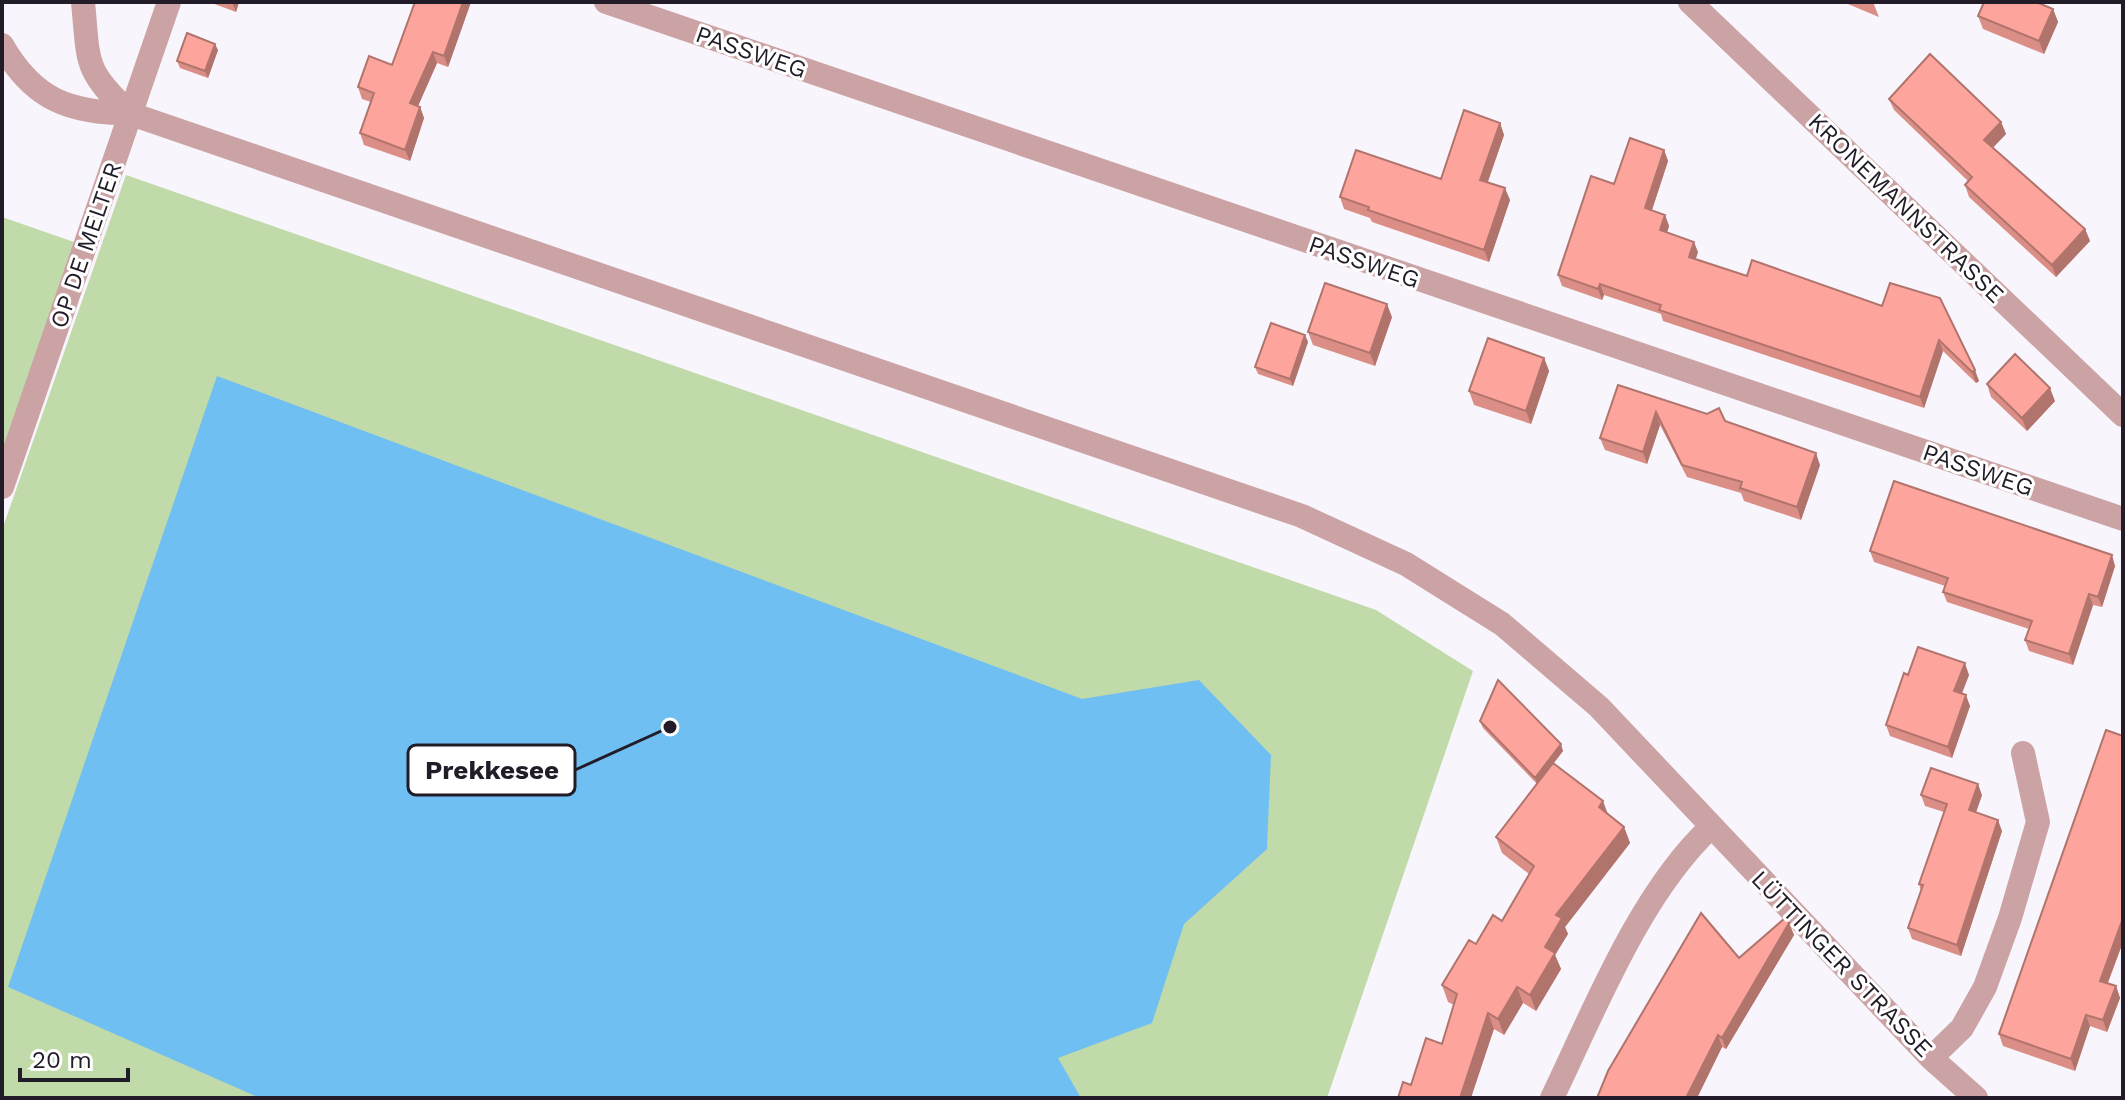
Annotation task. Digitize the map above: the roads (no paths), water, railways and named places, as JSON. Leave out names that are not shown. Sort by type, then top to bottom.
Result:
[{"type":"street","points":[[83,2],[85,47],[99,85],[131,114]]},
{"type":"street","name":"OP DE MELTER","points":[[2,487],[169,2]]},
{"type":"street","name":"PASSWEG","points":[[606,2],[2123,519]]},
{"type":"street","name":"KRONEMANNSTRASSE","points":[[1690,2],[2123,415]]},
{"type":"street","points":[[2,45],[17,72],[47,98],[89,113],[131,114]]},
{"type":"street","name":"LÜTTINGER STRASSE","points":[[131,114],[1302,516],[1406,564],[1502,624],[1599,707],[1931,1058],[1976,1098]]},
{"type":"street","points":[[1931,1058],[1962,1028],[1985,987],[2010,918],[2038,822],[2023,753]]},
{"type":"street","points":[[1552,1098],[1611,975],[1653,901],[1684,853],[1711,827]]},
{"type":"water","points":[[217,376],[1082,699],[1199,680],[1271,755],[1267,849],[1184,924],[1152,1023],[1058,1058],[1081,1098],[260,1098],[8,987]]},
{"type":"place","name":"Prekkesee","points":[[670,727]]}]
